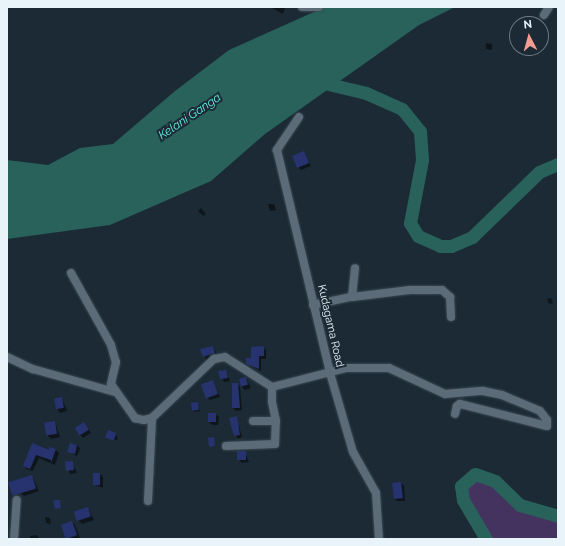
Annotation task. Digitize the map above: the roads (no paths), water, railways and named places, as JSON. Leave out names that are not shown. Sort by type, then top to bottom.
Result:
[{"type":"street","points":[[302,7],[320,7]]},
{"type":"street","points":[[544,15],[549,7]]},
{"type":"street","name":"Kudagama Road","points":[[299,118],[277,150],[330,374],[353,452],[376,493],[379,539]]},
{"type":"street","points":[[352,297],[355,268]]},
{"type":"street","points":[[71,273],[111,345],[116,362],[111,384],[115,392],[135,418],[144,420],[152,418],[218,358],[225,357],[272,387],[330,374],[346,368],[389,368],[445,394],[483,391],[502,395],[540,411],[547,420],[547,426],[460,404],[457,406],[455,414]]},
{"type":"street","points":[[313,305],[352,297],[410,290],[442,290],[450,297],[451,317]]},
{"type":"street","points":[[7,357],[33,369],[115,392]]},
{"type":"street","points":[[226,446],[275,444],[276,421],[272,387]]},
{"type":"street","points":[[148,501],[152,418]]},
{"type":"street","points":[[253,421],[276,421]]},
{"type":"street","points":[[14,539],[17,500]]},
{"type":"water","name":"Kelani Ganga","points":[[325,7],[455,7],[419,25],[265,134],[211,181],[110,225],[7,239],[7,160],[48,165],[80,148],[113,144],[175,91],[229,50]]},
{"type":"waterway","points":[[316,81],[366,93],[402,109],[420,131],[422,160],[410,223],[418,236],[440,246],[451,246],[472,237],[539,172],[558,164]]},
{"type":"waterway","points":[[486,539],[463,500],[461,486],[475,474],[495,481],[520,505],[558,516]]}]
